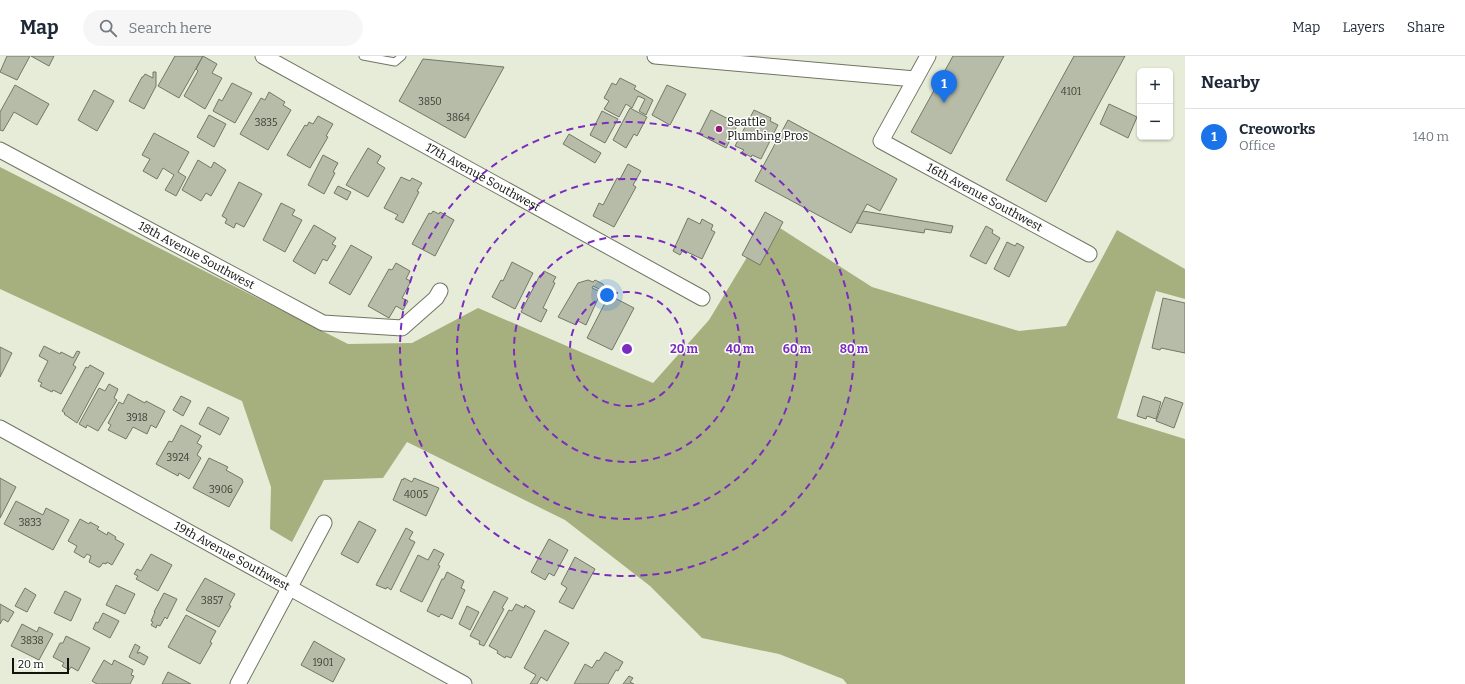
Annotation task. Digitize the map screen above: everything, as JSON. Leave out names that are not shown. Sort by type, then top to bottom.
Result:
[{"type":"street","name":"17th Avenue Southwest","points":[[263,56],[702,298]]},
{"type":"street","points":[[655,56],[915,79],[928,56]]},
{"type":"street","name":"16th Avenue Southwest","points":[[915,79],[881,141],[1088,254]]},
{"type":"street","name":"18th Avenue Southwest","points":[[0,150],[323,323],[402,328],[436,298],[440,291]]},
{"type":"street","name":"19th Avenue Southwest","points":[[0,428],[464,684]]},
{"type":"street","points":[[238,684],[324,523]]},
{"type":"lane","points":[[363,56],[395,62],[402,56]]},
{"type":"green space","points":[[0,167],[348,344],[412,343],[478,308],[653,383],[709,320],[769,221],[872,287],[1019,331],[1066,326],[1117,230],[1185,269],[1185,299],[1156,291],[1117,418],[1185,439],[1185,684],[847,684],[843,679],[779,654],[702,638],[650,586],[565,520],[407,442],[383,478],[324,480],[292,542],[270,529],[271,487],[242,401],[0,289]]},
{"type":"building","points":[[7,56],[30,56],[17,80],[0,72]]},
{"type":"building","points":[[31,56],[54,56],[49,66]]},
{"type":"building","points":[[175,56],[203,56],[179,98],[158,86]]},
{"type":"building","points":[[203,56],[217,64],[212,73],[222,78],[205,109],[184,96],[198,71],[196,69]]},
{"type":"building","points":[[953,56],[1004,56],[951,154],[911,132]]},
{"type":"building","points":[[1074,56],[1125,56],[1046,202],[1006,180]]},
{"type":"building","points":[[423,59],[504,67],[465,138],[399,101]]},
{"type":"building","points":[[153,72],[156,72],[156,86],[144,109],[129,101],[142,77],[145,74],[153,78]]},
{"type":"building","points":[[620,78],[636,86],[634,89],[653,100],[646,115],[639,111],[645,99],[638,96],[632,108],[626,104],[619,117],[604,109],[609,101],[604,98],[612,83],[616,85]]},
{"type":"building","points":[[232,83],[252,93],[235,123],[213,111],[219,99],[222,101]]},
{"type":"building","points":[[15,85],[49,104],[37,125],[14,112],[3,131],[0,130],[0,112]]},
{"type":"building","points":[[667,85],[686,94],[670,125],[652,115]]},
{"type":"building","points":[[94,90],[114,101],[97,131],[78,120]]},
{"type":"building","points":[[269,92],[285,102],[283,105],[291,110],[268,150],[240,134],[261,98],[265,100]]},
{"type":"building","points":[[1109,104],[1137,117],[1128,138],[1100,124]]},
{"type":"building","points":[[630,108],[647,117],[637,136],[634,134],[626,148],[613,140]]},
{"type":"building","name":"Seattle Plumbing Pros","points":[[711,110],[738,124],[726,148],[699,134]]},
{"type":"building","points":[[754,110],[771,118],[770,121],[778,125],[761,159],[752,155],[751,157],[742,152],[744,150],[735,146]]},
{"type":"building","points":[[602,111],[618,119],[605,143],[590,135]]},
{"type":"building","points":[[209,115],[226,124],[214,147],[197,137]]},
{"type":"building","points":[[318,116],[333,124],[326,136],[328,137],[310,168],[287,155],[305,125],[307,126],[309,122],[313,124]]},
{"type":"building","points":[[788,120],[897,179],[880,211],[867,204],[851,233],[755,181]]},
{"type":"building","points":[[154,133],[189,152],[178,172],[186,177],[176,196],[165,190],[174,175],[163,168],[157,179],[143,171],[150,159],[142,155]]},
{"type":"building","points":[[569,134],[601,153],[595,163],[563,144]]},
{"type":"building","points":[[368,148],[381,156],[377,163],[385,168],[368,197],[346,185]]},
{"type":"building","points":[[323,155],[338,163],[333,172],[335,173],[324,194],[308,185]]},
{"type":"building","points":[[198,160],[211,168],[214,162],[226,170],[211,196],[206,193],[201,201],[182,190]]},
{"type":"building","points":[[628,164],[641,171],[633,185],[636,187],[614,227],[593,216],[599,203],[603,205],[617,178],[620,179]]},
{"type":"building","points":[[401,177],[410,181],[412,178],[422,183],[403,223],[395,219],[398,215],[384,208]]},
{"type":"building","points":[[239,182],[262,194],[244,227],[236,223],[234,228],[225,223],[227,219],[222,216]]},
{"type":"building","points":[[338,186],[351,192],[347,200],[334,193]]},
{"type":"building","points":[[281,203],[295,210],[292,215],[302,220],[285,252],[263,240]]},
{"type":"building","points":[[433,211],[439,214],[440,212],[454,220],[435,256],[412,244],[429,213],[431,214]]},
{"type":"building","points":[[863,211],[953,226],[951,233],[925,229],[924,233],[857,223]]},
{"type":"building","points":[[765,212],[783,222],[760,265],[742,255]]},
{"type":"building","points":[[688,218],[700,224],[702,219],[713,225],[711,230],[715,232],[702,259],[683,250],[680,255],[673,251]]},
{"type":"building","points":[[314,225],[336,238],[332,244],[336,246],[327,261],[323,259],[315,274],[293,261]]},
{"type":"building","points":[[986,226],[993,230],[992,233],[1000,238],[986,264],[970,256]]},
{"type":"building","points":[[1007,242],[1015,246],[1017,243],[1024,247],[1009,277],[994,269]]},
{"type":"building","points":[[351,245],[372,257],[350,295],[329,283]]},
{"type":"building","points":[[512,262],[533,273],[515,309],[492,297],[501,280],[503,281]]},
{"type":"building","points":[[396,263],[410,271],[406,279],[411,281],[402,298],[408,301],[403,310],[396,306],[389,318],[368,306],[389,269],[392,270]]},
{"type":"building","points":[[544,271],[556,277],[553,282],[555,283],[543,308],[547,310],[541,322],[521,312],[540,275],[542,276]]},
{"type":"building","points":[[588,280],[593,282],[595,280],[603,284],[604,287],[603,291],[593,286],[592,288],[601,292],[586,325],[578,321],[576,325],[558,317],[578,283]]},
{"type":"building","points":[[609,295],[634,308],[612,350],[587,338]]},
{"type":"building","points":[[1163,298],[1185,303],[1185,353],[1161,348],[1160,350],[1152,348]]},
{"type":"building","points":[[44,346],[60,354],[61,352],[73,358],[77,351],[80,352],[73,365],[76,367],[61,394],[53,390],[52,392],[40,386],[42,383],[38,381],[48,361],[39,356]]},
{"type":"building","points":[[0,347],[12,353],[0,377]]},
{"type":"building","points":[[90,365],[104,373],[77,423],[62,411],[86,367],[88,368]]},
{"type":"building","points":[[109,384],[118,389],[114,398],[117,400],[98,431],[87,425],[86,428],[79,424],[99,388],[105,391]]},
{"type":"building","points":[[128,394],[165,411],[156,428],[151,425],[147,434],[133,427],[126,439],[108,430],[111,425],[108,423],[119,402],[123,404]]},
{"type":"building","points":[[181,396],[191,401],[183,416],[173,410]]},
{"type":"building","points":[[1143,396],[1161,402],[1156,419],[1147,416],[1146,419],[1137,416]]},
{"type":"building","points":[[1165,397],[1183,403],[1174,428],[1156,421]]},
{"type":"building","points":[[208,407],[229,418],[220,435],[199,424]]},
{"type":"building","points":[[181,425],[201,436],[197,443],[202,446],[197,455],[201,458],[189,479],[179,473],[178,476],[156,464],[169,441],[172,442]]},
{"type":"building","points":[[209,458],[228,467],[226,470],[242,479],[243,482],[229,507],[193,488]]},
{"type":"building","points":[[0,478],[16,487],[0,518]]},
{"type":"building","points":[[404,478],[412,482],[414,478],[439,488],[426,516],[393,500],[402,479],[403,480]]},
{"type":"building","points":[[16,501],[43,515],[46,508],[69,520],[53,550],[4,524]]},
{"type":"building","points":[[80,519],[99,527],[97,529],[107,535],[108,532],[116,537],[115,539],[124,544],[112,565],[107,562],[106,564],[103,563],[100,567],[98,567],[89,562],[91,556],[87,554],[84,558],[74,552],[77,546],[68,541]]},
{"type":"building","points":[[359,521],[376,530],[358,563],[341,554]]},
{"type":"building","points":[[406,528],[413,532],[409,539],[415,542],[391,590],[387,587],[386,589],[376,585]]},
{"type":"building","points":[[549,539],[568,550],[554,576],[549,573],[545,580],[531,572]]},
{"type":"building","points":[[434,549],[444,554],[438,565],[440,566],[422,602],[400,591],[418,555],[428,560]]},
{"type":"building","points":[[151,554],[172,565],[158,591],[136,579],[138,576],[134,574],[137,569],[141,571]]},
{"type":"building","points":[[575,557],[595,569],[573,609],[559,602],[567,588],[561,584]]},
{"type":"building","points":[[447,572],[464,581],[461,588],[465,590],[452,619],[441,614],[439,617],[427,611],[442,579],[444,579]]},
{"type":"building","points":[[205,578],[235,594],[229,605],[231,606],[219,627],[186,610]]},
{"type":"building","points":[[116,585],[135,594],[125,614],[106,605]]},
{"type":"building","points":[[25,588],[36,595],[27,612],[15,606]]},
{"type":"building","points":[[65,591],[81,599],[71,621],[54,613]]},
{"type":"building","points":[[494,591],[508,598],[502,608],[504,609],[484,646],[479,644],[480,641],[470,636]]},
{"type":"building","points":[[164,593],[177,599],[167,619],[165,617],[160,626],[157,625],[156,628],[151,625],[153,622],[151,621]]},
{"type":"building","points":[[0,604],[14,612],[8,622],[3,619],[0,624]]},
{"type":"building","points":[[516,604],[524,608],[525,605],[535,611],[511,658],[506,656],[505,658],[497,653],[498,651],[489,646],[509,610],[512,611]]},
{"type":"building","points":[[467,606],[479,612],[470,630],[459,624]]},
{"type":"building","points":[[103,613],[119,621],[110,638],[93,629]]},
{"type":"building","points":[[186,615],[216,631],[210,642],[212,643],[200,664],[168,647]]},
{"type":"building","points":[[22,624],[37,632],[39,627],[53,634],[39,660],[11,646]]},
{"type":"building","points":[[545,630],[569,643],[547,681],[541,677],[537,684],[530,684],[536,675],[524,668]]},
{"type":"building","points":[[66,636],[90,648],[78,671],[71,667],[69,670],[62,666],[64,663],[53,657],[60,643],[63,643]]},
{"type":"building","points":[[314,641],[345,659],[333,682],[301,665]]},
{"type":"building","points":[[135,644],[140,647],[137,653],[139,652],[148,657],[144,665],[129,657]]},
{"type":"building","points":[[605,652],[623,662],[618,671],[616,670],[608,684],[574,684],[585,664],[592,668]]},
{"type":"building","points":[[104,660],[112,665],[114,660],[133,670],[131,675],[134,676],[130,684],[97,684],[92,681]]},
{"type":"building","points":[[168,672],[191,684],[162,684]]},
{"type":"building","points":[[629,676],[633,678],[630,682],[634,684],[623,684]]},
{"type":"place","name":"Creoworks","points":[[944,103]]},
{"type":"place","name":"Seattle Plumbing Pros","points":[[719,129]]}]
